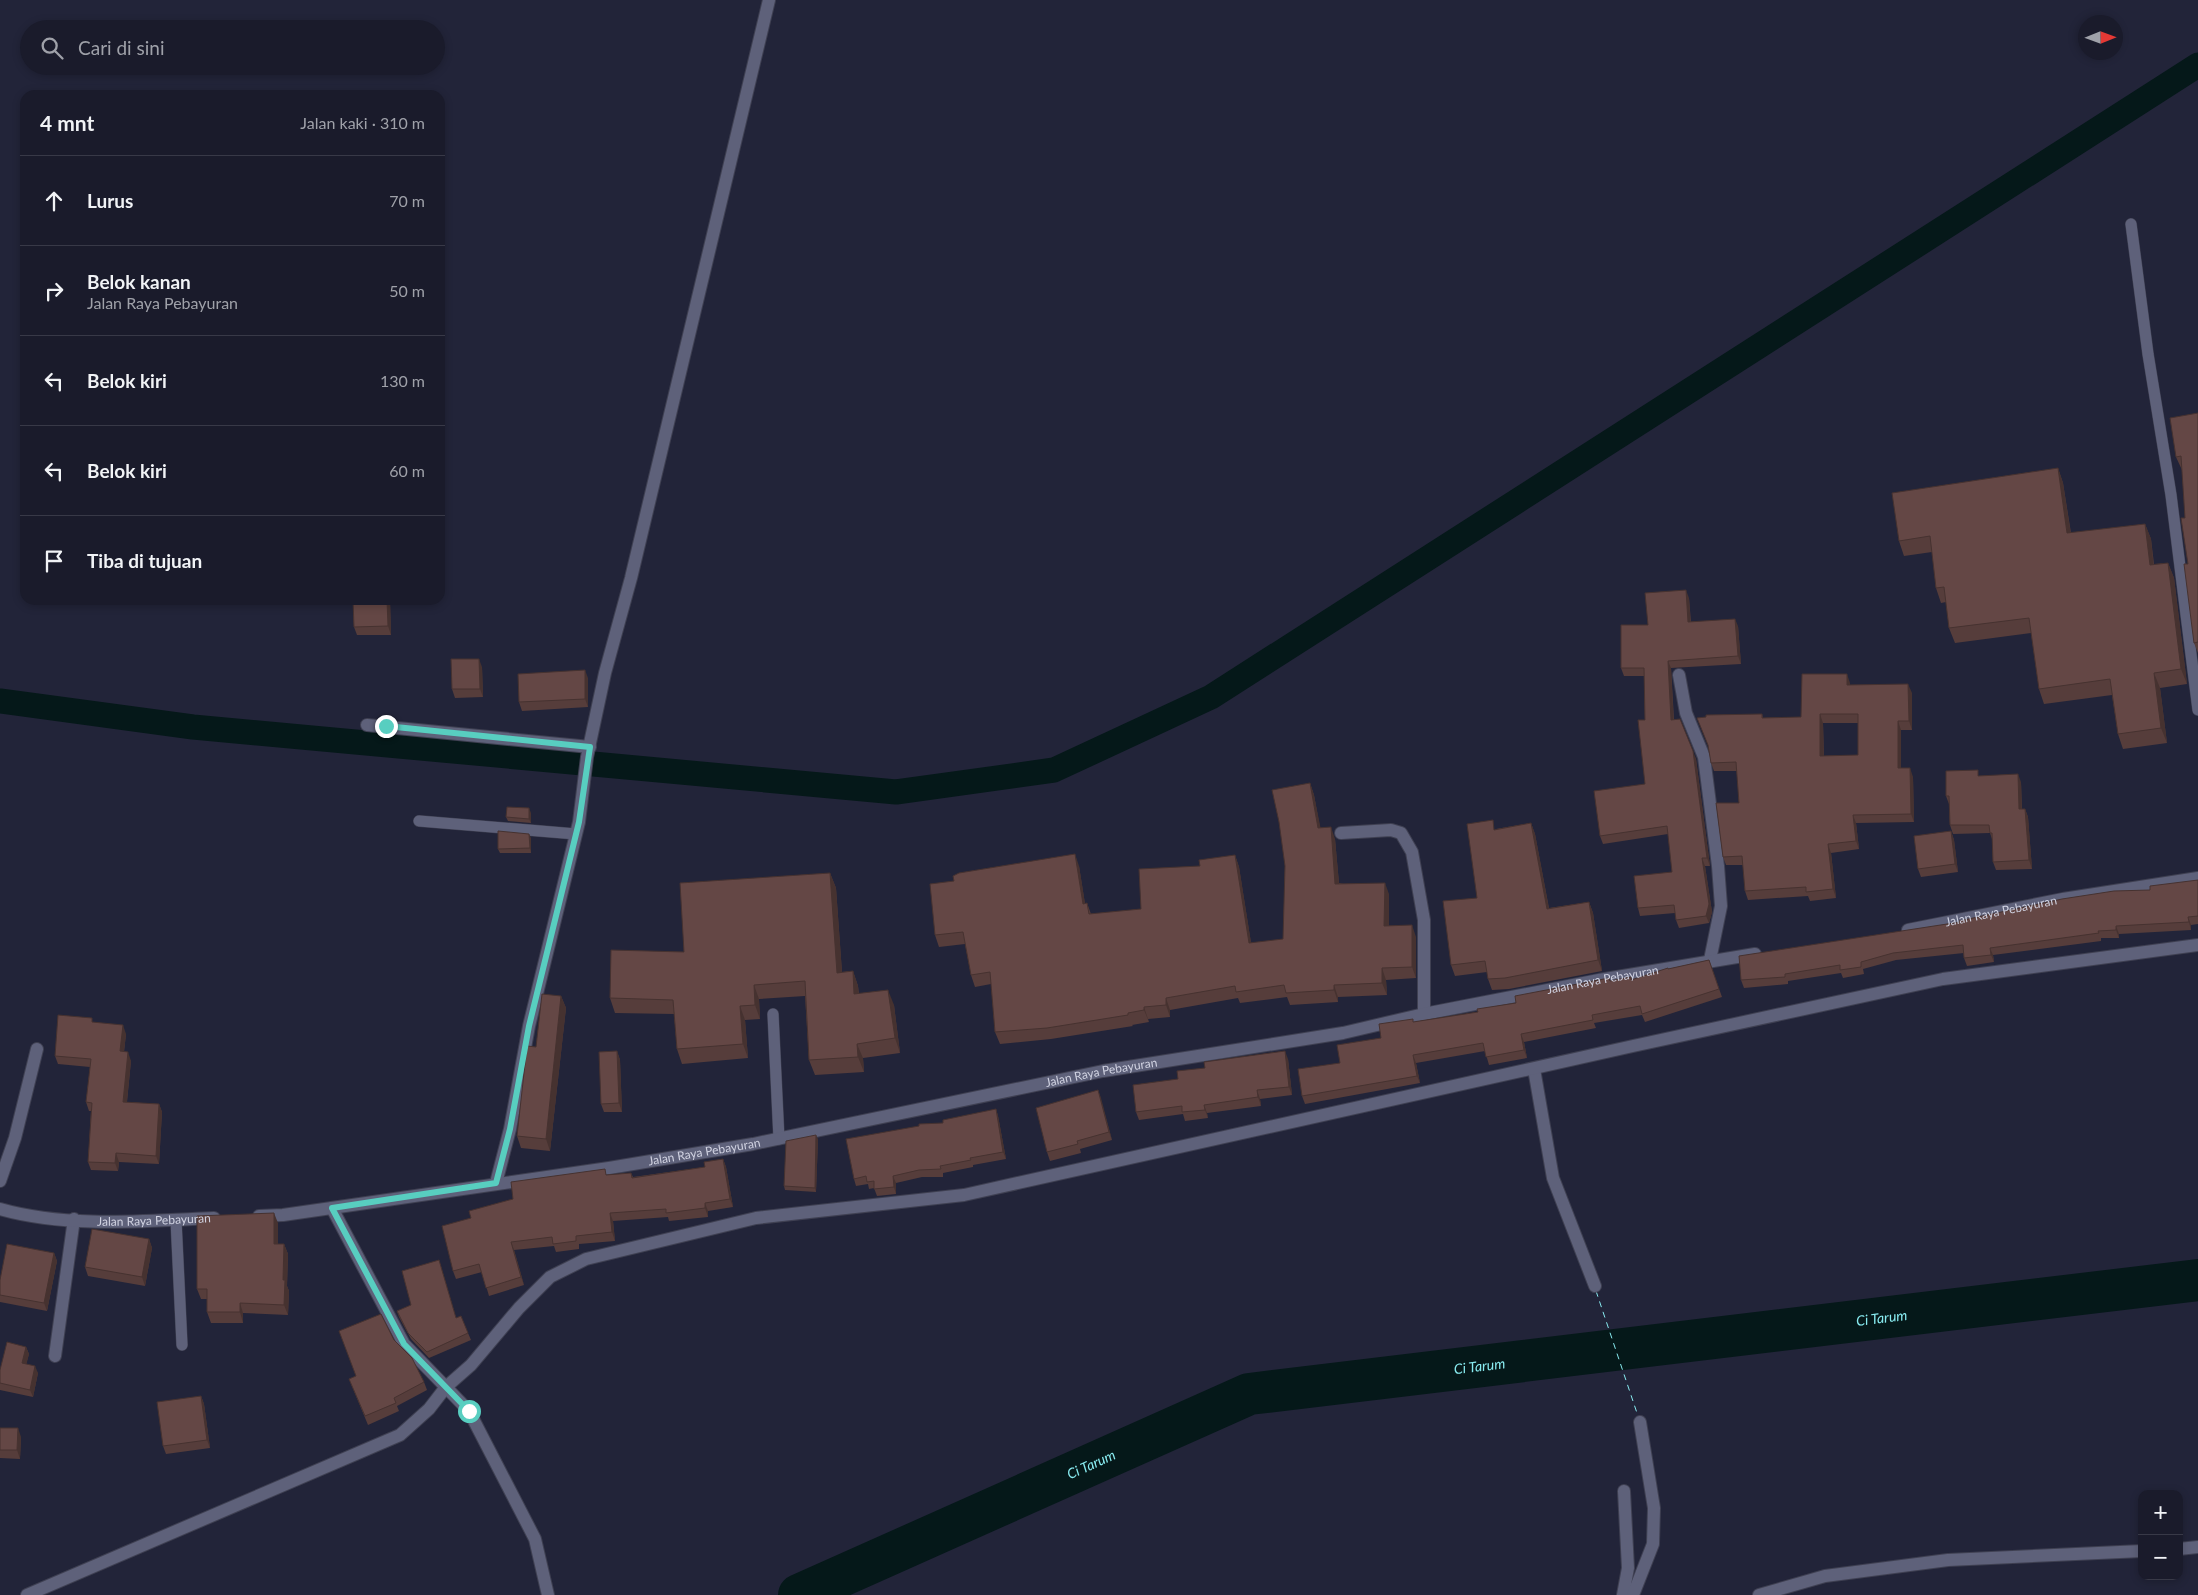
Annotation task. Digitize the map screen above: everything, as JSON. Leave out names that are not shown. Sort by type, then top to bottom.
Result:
[{"type":"street","points":[[496,1183],[510,1129],[529,1026],[577,828],[588,752],[605,673],[632,578],[770,0]]},
{"type":"street","points":[[1679,675],[1686,712],[1704,757],[1718,866],[1721,906],[1710,960]]},
{"type":"street","points":[[367,725],[588,752]]},
{"type":"street","points":[[1341,834],[1391,830],[1401,833],[1412,852],[1424,920],[1424,1014]]},
{"type":"street","name":"Jalan Raya Pebayuran","points":[[1900,932],[2063,899],[2198,878]]},
{"type":"street","points":[[27,1595],[400,1435],[429,1409],[446,1386],[471,1365],[519,1308],[550,1277],[586,1259],[756,1218],[964,1195],[1943,979],[2198,944]]},
{"type":"street","name":"Jalan Raya Pebayuran","points":[[244,1217],[283,1215],[609,1168],[779,1139],[1103,1071],[1343,1033],[1424,1014],[1710,960],[1767,952]]},
{"type":"street","points":[[0,1181],[15,1138],[37,1048]]},
{"type":"street","points":[[1534,1068],[1553,1178],[1594,1286]]},
{"type":"street","points":[[332,1208],[404,1344],[469,1411],[535,1539],[548,1595]]},
{"type":"street","name":"Jalan Raya Pebayuran","points":[[0,1209],[24,1216],[74,1220],[225,1218]]},
{"type":"street","points":[[55,1356],[74,1220]]},
{"type":"street","points":[[1633,1595],[1653,1544],[1654,1508],[1640,1422]]},
{"type":"street","points":[[1624,1491],[1628,1568],[1624,1595]]},
{"type":"street","points":[[2183,1548],[2198,1547]]},
{"type":"street","points":[[1759,1595],[1825,1576],[1948,1560],[2138,1551]]},
{"type":"lane","points":[[2131,224],[2148,354],[2171,495],[2198,710]]},
{"type":"lane","points":[[419,821],[577,828]]},
{"type":"lane","points":[[774,1014],[779,1139]]},
{"type":"lane","points":[[176,1220],[182,1345]]},
{"type":"building","points":[[2198,413],[2198,642],[2194,643],[2184,564],[2188,564],[2181,518],[2185,518],[2181,456],[2176,457],[2170,418]]},
{"type":"building","points":[[2058,468],[2067,533],[2145,524],[2150,565],[2168,563],[2181,669],[2154,673],[2161,728],[2118,734],[2110,679],[2039,689],[2029,618],[1949,628],[1944,587],[1936,588],[1930,536],[1899,541],[1892,493]]},
{"type":"building","points":[[1686,590],[1688,622],[1735,619],[1738,656],[1668,661],[1671,720],[1680,719],[1693,751],[1707,858],[1702,858],[1709,904],[1706,916],[1676,920],[1674,905],[1638,908],[1634,876],[1672,872],[1667,826],[1600,836],[1594,791],[1645,784],[1638,720],[1645,720],[1644,668],[1621,668],[1621,625],[1648,625],[1645,593]]},
{"type":"building","points":[[353,605],[387,605],[388,626],[354,627]]},
{"type":"building","points":[[451,659],[479,659],[480,689],[452,689]]},
{"type":"building","points":[[585,670],[585,699],[519,702],[518,674]]},
{"type":"building","points":[[1802,674],[1847,674],[1847,685],[1908,684],[1909,721],[1898,721],[1898,768],[1910,768],[1911,814],[1853,815],[1856,841],[1828,844],[1833,889],[1806,892],[1806,887],[1745,891],[1742,856],[1723,857],[1716,803],[1739,803],[1736,762],[1711,763],[1708,745],[1697,718],[1706,717],[1706,715],[1762,714],[1762,718],[1801,717]],"holes":[[[1820,714],[1858,714],[1858,755],[1820,756]]]},
{"type":"building","points":[[1978,770],[1978,776],[2018,774],[2019,809],[2025,809],[2029,860],[1993,862],[1992,833],[1990,833],[1989,825],[1950,825],[1949,796],[1946,796],[1946,771]]},
{"type":"building","points":[[1310,783],[1318,828],[1331,827],[1335,884],[1385,883],[1384,926],[1412,925],[1412,967],[1382,968],[1382,983],[1334,985],[1334,990],[1286,993],[1284,985],[1236,992],[1235,986],[1166,998],[1166,1005],[1144,1007],[1144,1010],[1128,1013],[1128,1015],[1047,1028],[995,1032],[990,972],[971,975],[963,932],[935,935],[930,884],[954,881],[953,876],[959,873],[1075,854],[1083,904],[1087,903],[1089,914],[1141,909],[1139,869],[1200,866],[1199,860],[1235,855],[1249,943],[1283,939],[1285,866],[1279,822],[1272,790]]},
{"type":"building","points":[[507,807],[529,808],[529,819],[506,817]]},
{"type":"building","points":[[1493,820],[1494,830],[1531,823],[1547,909],[1589,902],[1598,960],[1505,978],[1488,979],[1485,961],[1451,965],[1443,901],[1477,898],[1467,824]]},
{"type":"building","points":[[498,831],[529,834],[530,848],[498,849]]},
{"type":"building","points":[[1951,831],[1955,864],[1918,869],[1914,836]]},
{"type":"building","points":[[830,873],[837,973],[853,971],[854,994],[888,990],[895,1038],[857,1044],[858,1057],[809,1060],[805,981],[754,985],[755,1005],[740,1006],[743,1044],[677,1049],[673,1000],[610,998],[611,950],[684,952],[680,883]]},
{"type":"building","points":[[2198,880],[2198,916],[2188,917],[2189,922],[2116,926],[2116,930],[2098,931],[2099,933],[1990,948],[1991,955],[1964,958],[1963,945],[1893,953],[1861,962],[1861,967],[1840,970],[1840,965],[1785,974],[1785,977],[1741,980],[1739,956],[1960,922],[2062,899],[2114,891],[2150,890],[2150,886]]},
{"type":"building","points":[[1709,960],[1719,989],[1642,1014],[1640,1006],[1592,1015],[1593,1020],[1521,1034],[1524,1050],[1486,1057],[1483,1043],[1413,1055],[1417,1076],[1302,1096],[1298,1069],[1340,1063],[1337,1045],[1381,1038],[1379,1024],[1413,1019],[1413,1022],[1478,1012],[1477,1009],[1516,1003],[1515,996],[1609,978],[1610,981],[1631,977],[1631,980],[1668,968]]},
{"type":"building","points":[[542,994],[561,996],[546,1139],[517,1136],[527,1046],[536,1047]]},
{"type":"building","points":[[58,1015],[92,1018],[92,1022],[123,1025],[120,1051],[128,1052],[123,1102],[159,1104],[156,1156],[116,1153],[115,1163],[88,1162],[92,1103],[86,1102],[91,1059],[55,1056]]},
{"type":"building","points":[[617,1051],[619,1103],[601,1104],[599,1052]]},
{"type":"building","points":[[1285,1051],[1289,1087],[1257,1090],[1258,1097],[1204,1105],[1205,1110],[1182,1112],[1182,1106],[1136,1112],[1133,1085],[1178,1079],[1177,1071],[1205,1068],[1204,1062]]},
{"type":"building","points":[[1098,1090],[1109,1132],[1077,1141],[1078,1144],[1047,1152],[1036,1108]]},
{"type":"building","points":[[996,1109],[1003,1152],[940,1166],[941,1169],[919,1170],[893,1176],[894,1187],[874,1189],[874,1181],[867,1182],[866,1176],[854,1179],[846,1139],[919,1126],[919,1124],[943,1123],[943,1120]]},
{"type":"building","points":[[816,1135],[815,1188],[784,1186],[786,1141]]},
{"type":"building","points":[[723,1159],[730,1199],[705,1203],[705,1208],[666,1213],[666,1209],[610,1213],[612,1232],[576,1236],[576,1241],[553,1244],[552,1237],[511,1242],[521,1277],[486,1288],[479,1264],[453,1271],[442,1226],[471,1218],[469,1211],[513,1199],[511,1182],[605,1169],[606,1175],[631,1173],[632,1178],[705,1167],[704,1162]]},
{"type":"building","points":[[274,1213],[274,1244],[284,1244],[284,1305],[240,1303],[240,1312],[207,1312],[207,1289],[197,1289],[197,1216]]},
{"type":"building","points":[[92,1229],[149,1239],[142,1277],[85,1267]]},
{"type":"building","points":[[7,1244],[54,1253],[44,1303],[0,1295],[0,1280]]},
{"type":"building","points":[[439,1260],[456,1318],[461,1316],[468,1333],[427,1352],[408,1333],[397,1311],[411,1305],[402,1271]]},
{"type":"building","points":[[381,1314],[394,1340],[412,1358],[424,1382],[394,1398],[396,1403],[365,1416],[349,1379],[356,1376],[339,1331]]},
{"type":"building","points":[[7,1342],[26,1347],[22,1363],[35,1366],[30,1390],[0,1383],[0,1370]]},
{"type":"building","points":[[201,1396],[207,1440],[163,1446],[157,1402]]},
{"type":"building","points":[[0,1428],[18,1428],[17,1450],[0,1450]]},
{"type":"waterway","points":[[0,701],[193,727],[896,792],[1054,770],[1211,697],[2198,65]]},
{"type":"waterway","name":"Ci Tarum","points":[[799,1595],[1249,1394],[2198,1280]]},
{"type":"ferry route","points":[[1596,1291],[1638,1416]]},
{"type":"route","points":[[386,726],[590,747],[587,757],[579,822],[529,1026],[510,1129],[496,1183],[332,1208],[376,1286],[404,1344],[469,1411]]}]
